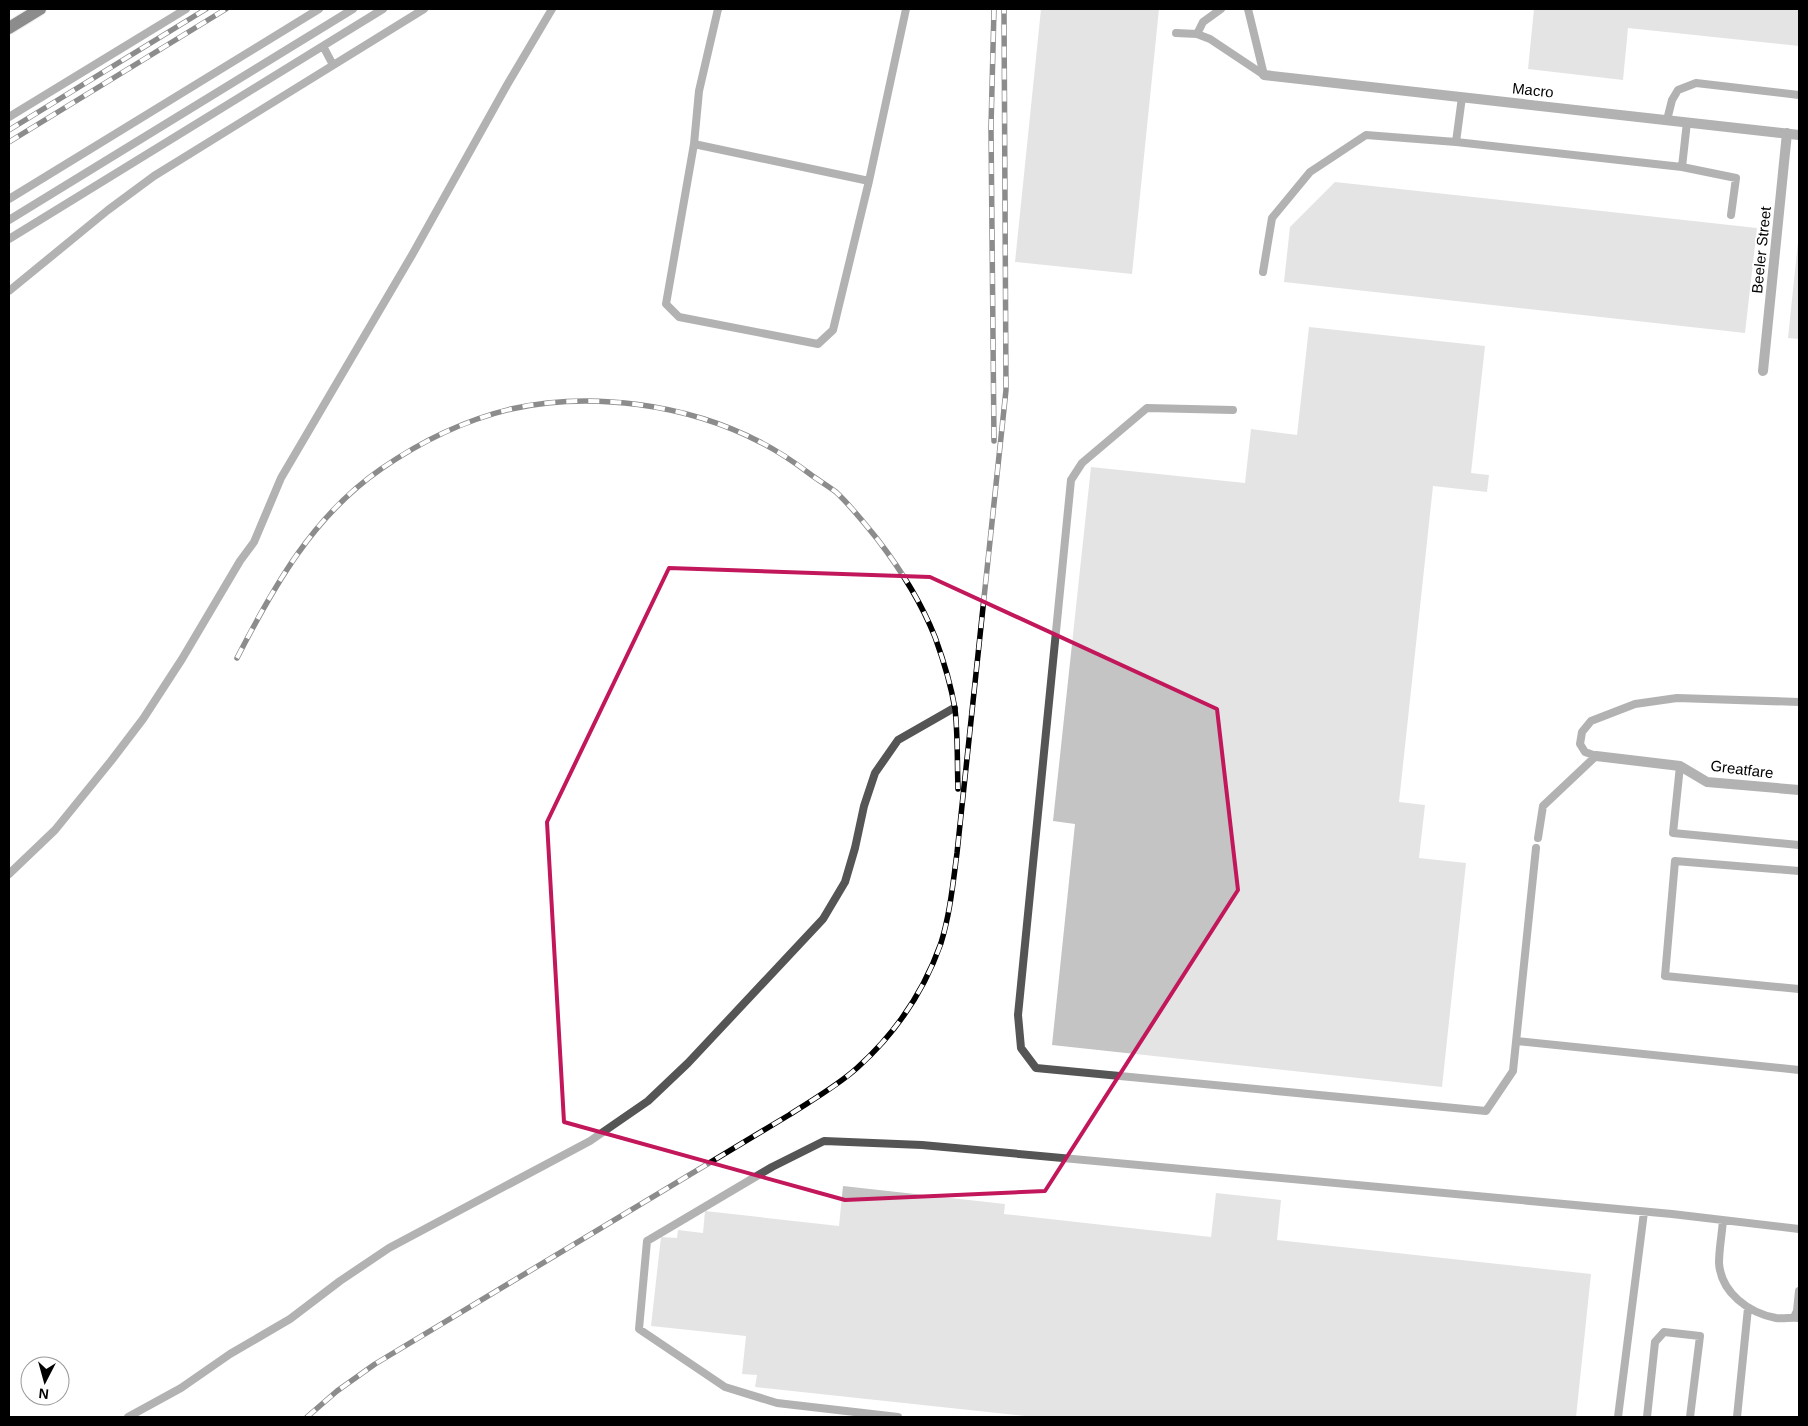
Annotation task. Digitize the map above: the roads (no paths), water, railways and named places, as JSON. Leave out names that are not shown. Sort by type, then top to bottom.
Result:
[{"type":"main road","points":[[9,28],[40,9]]},
{"type":"street","name":"Macro","points":[[1264,75],[1799,135]]},
{"type":"street","name":"Beeler Street","points":[[1763,371],[1787,133]]},
{"type":"street","name":"Greatfare","points":[[1596,756],[1680,766],[1707,782],[1799,790]]},
{"type":"lane","points":[[9,117],[186,9]]},
{"type":"lane","points":[[9,199],[319,9]]},
{"type":"lane","points":[[9,220],[353,9]]},
{"type":"lane","points":[[9,239],[383,9]]},
{"type":"lane","points":[[9,291],[108,210],[154,176],[424,9]]},
{"type":"lane","points":[[9,874],[55,830],[144,719],[240,561],[254,542],[281,478],[412,255],[507,85],[552,9]]},
{"type":"lane","points":[[718,9],[700,91],[694,144],[666,304],[679,317],[818,344],[833,330],[869,181],[906,9]]},
{"type":"lane","points":[[1197,34],[1203,22],[1221,9]]},
{"type":"lane","points":[[1248,9],[1264,75]]},
{"type":"lane","points":[[1176,33],[1197,34],[1210,39],[1264,75]]},
{"type":"lane","points":[[323,46],[334,65]]},
{"type":"lane","points":[[1667,120],[1672,100],[1678,90],[1696,83],[1799,95]]},
{"type":"lane","points":[[1456,142],[1462,97]]},
{"type":"lane","points":[[1682,167],[1687,122]]},
{"type":"lane","points":[[1263,272],[1272,218],[1310,172],[1366,135],[1456,142],[1682,167],[1736,178],[1731,215]]},
{"type":"lane","points":[[694,144],[869,181]]},
{"type":"lane","points":[[1233,410],[1147,408],[1082,463],[1071,480],[1018,1015],[1021,1048],[1036,1068],[1486,1112],[1514,1071],[1536,848]]},
{"type":"lane","points":[[1538,838],[1543,806],[1596,756],[1585,752],[1580,744],[1582,732],[1591,721],[1635,704],[1677,698],[1799,702]]},
{"type":"lane","points":[[128,1417],[181,1388],[230,1354],[290,1319],[340,1281],[389,1248],[590,1141],[648,1101],[688,1063],[822,919],[845,882],[864,806],[875,773],[898,740],[954,708]]},
{"type":"lane","points":[[1680,766],[1674,833],[1799,845]]},
{"type":"lane","points":[[1799,871],[1675,861],[1665,976],[1799,989]]},
{"type":"lane","points":[[1517,1041],[1799,1070]]},
{"type":"lane","points":[[898,1417],[777,1403],[725,1387],[639,1329],[647,1241],[772,1167],[824,1141],[922,1145],[1644,1212],[1799,1229]]},
{"type":"lane","points":[[1618,1417],[1644,1212]]},
{"type":"lane","points":[[1723,1220],[1719,1263],[1722,1277],[1734,1297],[1748,1308],[1762,1315],[1778,1318],[1797,1317],[1799,1291]]},
{"type":"lane","points":[[1737,1417],[1748,1308]]},
{"type":"lane","points":[[1647,1417],[1655,1342],[1664,1332],[1700,1336],[1690,1417]]},
{"type":"railway","points":[[9,130],[206,9]]},
{"type":"railway","points":[[9,142],[226,9]]},
{"type":"railway","points":[[994,9],[991,127],[994,441]]},
{"type":"railway","points":[[307,1417],[337,1391],[375,1364],[833,1087],[857,1068],[884,1041],[907,1011],[926,978],[941,943],[953,887],[1006,390],[1004,9]]},
{"type":"railway","points":[[237,658],[281,579],[315,530],[335,508],[381,469],[443,433],[477,419],[511,409],[573,401],[638,404],[702,418],[732,429],[780,453],[836,492],[878,540],[917,599],[941,654],[955,709],[958,789]]}]
